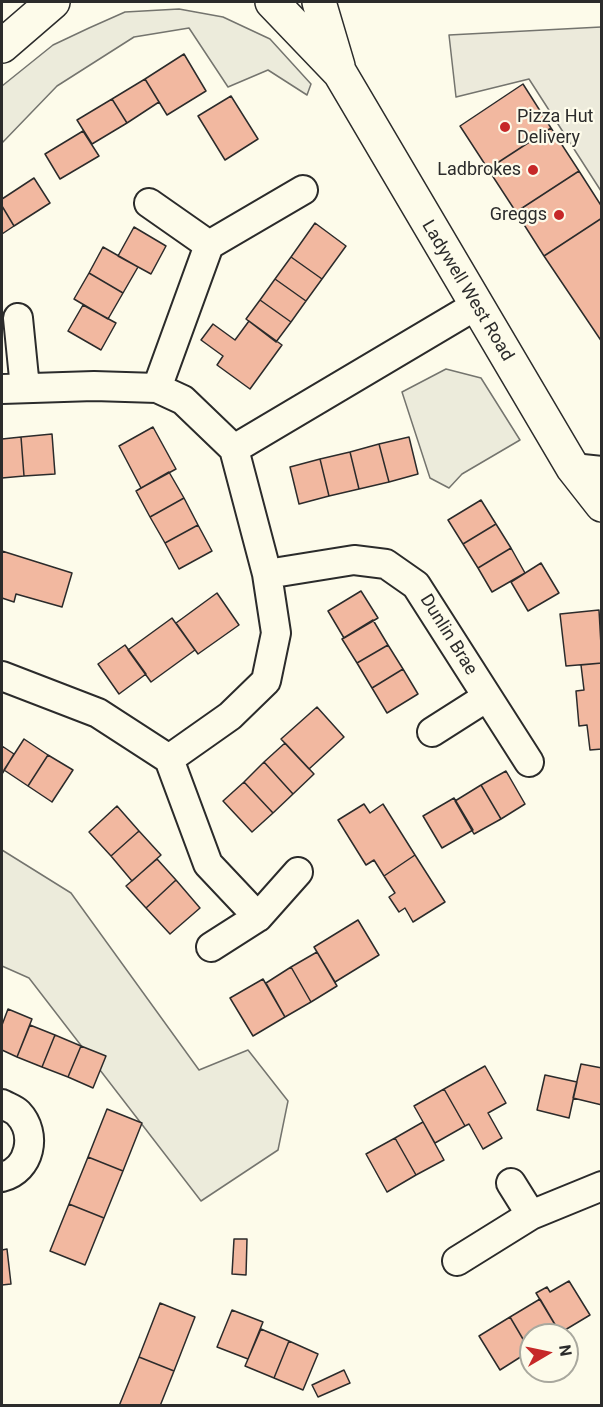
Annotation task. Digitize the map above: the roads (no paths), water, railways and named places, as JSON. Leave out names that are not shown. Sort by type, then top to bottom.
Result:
[{"type":"street","points":[[2,46],[45,9],[70,2]]},
{"type":"street","name":"Ladywell West Road","points":[[272,2],[340,73]]},
{"type":"street","name":"Ladywell West Road","points":[[319,2],[340,73],[475,306],[587,470],[602,505]]},
{"type":"street","points":[[157,388],[209,245],[303,190]]},
{"type":"street","points":[[149,203],[209,245]]},
{"type":"street","points":[[234,449],[475,306]]},
{"type":"street","points":[[18,318],[13,388],[94,386],[157,388],[183,400],[234,449],[267,574],[276,633],[266,681],[230,716],[169,759]]},
{"type":"street","name":"Dunlin Brae","points":[[267,574],[354,560],[386,564],[416,585],[529,762]]},
{"type":"street","points":[[2,676],[98,713],[169,759],[208,864],[258,917]]},
{"type":"street","points":[[432,732],[487,697]]},
{"type":"street","points":[[211,947],[258,917],[298,872]]},
{"type":"street","points":[[2,1104],[17,1113],[28,1128],[30,1146],[23,1163],[10,1175],[2,1177]]},
{"type":"street","points":[[510,1182],[531,1215]]},
{"type":"street","points":[[457,1261],[531,1215],[602,1186]]},
{"type":"place","name":"Pizza Hut Delivery","points":[[505,127]]},
{"type":"place","name":"Ladbrokes","points":[[533,170]]},
{"type":"place","name":"Greggs","points":[[559,215]]}]
